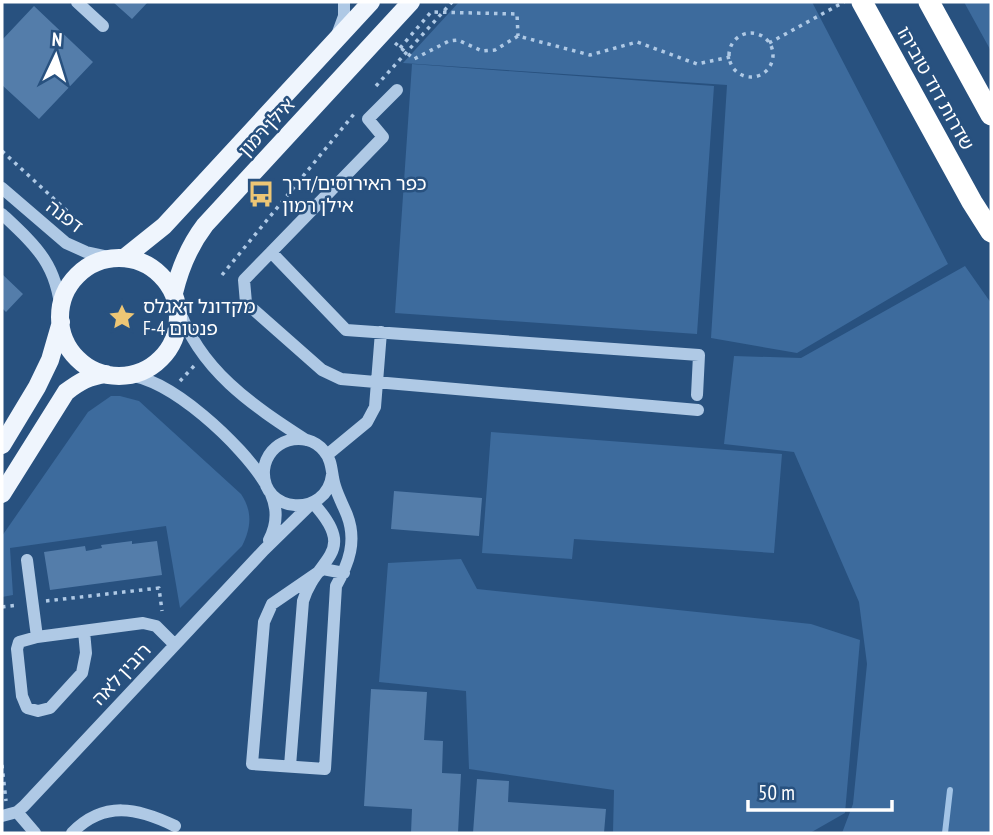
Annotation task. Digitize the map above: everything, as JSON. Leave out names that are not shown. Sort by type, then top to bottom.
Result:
[{"type":"highway","name":"שדרות דוד טוביהו","points":[[862,2],[991,232]]},
{"type":"highway","name":"שדרות דוד טוביהו","points":[[929,2],[991,115]]},
{"type":"main road","name":"אילן רמון","points":[[119,258],[164,226],[371,2]]},
{"type":"main road","name":"אילן רמון","points":[[176,300],[185,258],[193,240],[411,2]]},
{"type":"main road","points":[[2,445],[50,360],[65,295],[74,279],[88,267],[119,258],[150,266],[164,278],[176,300],[176,333],[169,349],[150,367],[125,375],[93,375],[79,381],[66,392],[2,494]]},
{"type":"main road","points":[[61,317],[65,340],[75,355],[89,367],[106,374]]},
{"type":"street","points":[[77,2],[103,26]]},
{"type":"street","points":[[335,41],[344,16],[344,2]]},
{"type":"street","points":[[397,90],[368,119],[383,137],[244,280],[246,303],[322,370],[341,379],[698,410]]},
{"type":"street","name":"דפנה","points":[[2,188],[60,239],[79,249],[119,258]]},
{"type":"street","name":"דפנה","points":[[2,214],[44,257],[57,285],[61,317]]},
{"type":"street","points":[[271,252],[346,330],[699,355],[697,395]]},
{"type":"street","points":[[176,300],[184,327],[202,357],[243,395],[327,454],[352,534],[352,551],[344,573],[336,586],[325,769],[252,764],[264,622],[272,604],[323,569],[344,573]]},
{"type":"street","points":[[327,454],[368,422],[375,407],[381,332]]},
{"type":"street","points":[[125,375],[144,378],[170,391],[239,448],[276,499],[291,506],[312,504],[327,490],[332,475]]},
{"type":"street","points":[[268,488],[264,470],[272,451],[290,440],[306,440]]},
{"type":"street","name":"רובין לאה","points":[[264,550],[276,520],[274,500],[268,488]]},
{"type":"street","points":[[290,766],[303,601],[306,590],[323,569],[333,550],[334,536],[328,521],[312,504]]},
{"type":"street","name":"רובין לאה","points":[[9,815],[264,550],[312,504]]},
{"type":"street","points":[[27,560],[37,637]]},
{"type":"street","points":[[84,631],[86,653],[82,673],[50,708],[38,711],[27,708],[22,696],[17,649],[19,642],[37,637],[143,622],[156,626],[175,645]]},
{"type":"street","points":[[72,833],[83,821],[118,809],[149,814],[175,826]]},
{"type":"street","points":[[9,815],[35,833]]},
{"type":"path","points":[[371,92],[405,51],[452,2]]},
{"type":"path","points":[[769,43],[844,2]]},
{"type":"path","points":[[400,48],[431,12],[517,14],[518,36]]},
{"type":"path","points":[[383,32],[414,59],[449,41],[458,40],[482,51],[495,50],[518,36],[590,55],[637,42],[697,64],[730,57]]},
{"type":"path","points":[[756,34],[769,43],[772,50],[768,69],[760,75],[740,73],[733,66],[730,57],[733,44],[743,35],[756,34]]},
{"type":"path","points":[[222,275],[354,113]]},
{"type":"path","points":[[2,151],[78,221]]},
{"type":"path","points":[[170,391],[202,357]]},
{"type":"path","points":[[2,607],[159,588],[165,634]]},
{"type":"path","points":[[2,765],[9,815]]},
{"type":"shaded area","points":[[459,2],[812,2],[948,264],[797,353],[711,338],[727,85],[403,63]]},
{"type":"shaded area","points":[[964,2],[991,2],[991,51]]},
{"type":"shaded area","points":[[412,64],[714,86],[697,334],[395,313]]},
{"type":"shaded area","points":[[965,266],[991,303],[991,833],[842,833],[853,804],[867,664],[859,602],[794,452],[724,444],[734,356],[801,358]]},
{"type":"shaded area","points":[[111,396],[139,401],[241,494],[249,520],[242,546],[180,608],[166,526],[10,548],[13,595],[2,597],[2,536],[88,412]]},
{"type":"shaded area","points":[[491,432],[782,454],[774,553],[574,539],[572,559],[482,553]]},
{"type":"shaded area","points":[[461,559],[477,589],[811,624],[860,640],[845,813],[810,833],[613,833],[614,790],[469,769],[466,691],[379,682],[388,563]]},
{"type":"building","points":[[113,2],[148,2],[132,19]]},
{"type":"building","points":[[34,6],[93,62],[39,119],[2,85],[2,40]]},
{"type":"building","points":[[2,274],[23,294],[6,312],[2,308]]},
{"type":"building","points":[[394,491],[482,498],[479,536],[391,529]]},
{"type":"building","points":[[132,541],[132,544],[157,541],[162,575],[50,590],[44,552],[85,546],[86,551],[102,548],[101,545]]},
{"type":"building","points":[[371,689],[427,692],[424,740],[443,741],[442,773],[461,774],[458,833],[411,833],[412,809],[364,806]]},
{"type":"building","points":[[477,779],[509,781],[508,802],[606,809],[604,833],[473,833]]},
{"type":"waterway","points":[[945,833],[950,790]]},
{"type":"place","name":"כפר האירוסים/דרך אילן רמון","points":[[261,194]]},
{"type":"place","name":"מקדונל דאגלס F-4 פנטום","points":[[122,317]]}]
